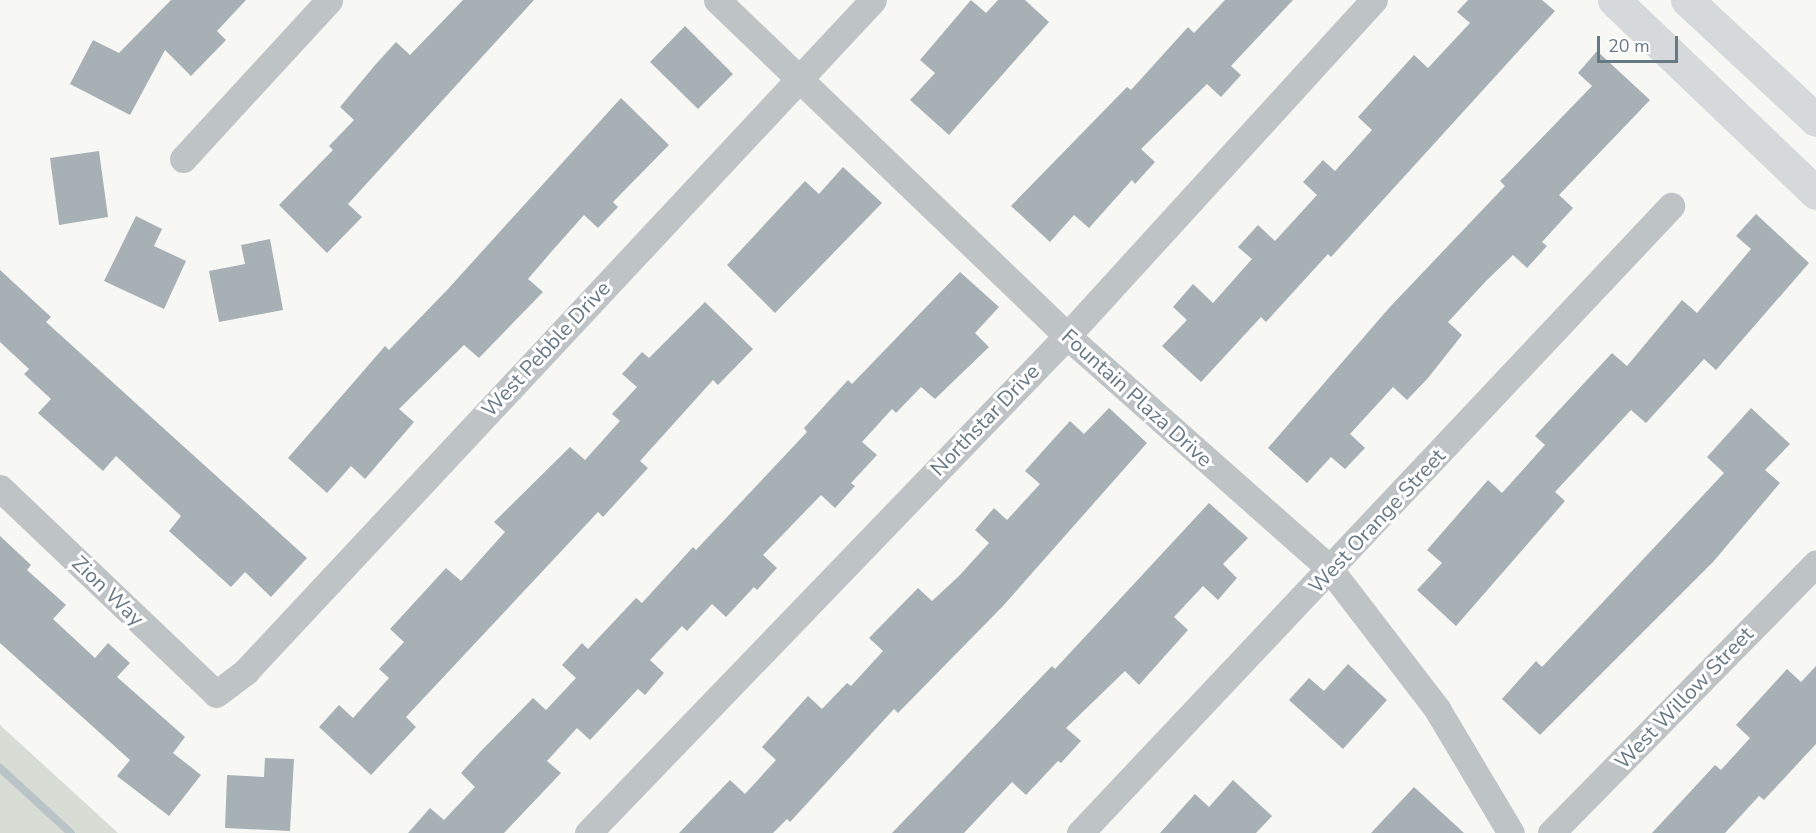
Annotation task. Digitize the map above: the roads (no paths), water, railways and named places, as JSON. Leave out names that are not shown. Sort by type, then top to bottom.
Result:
[{"type":"main road","points":[[1614,0],[1812,186]]},
{"type":"main road","points":[[1687,0],[1816,120]]},
{"type":"street","points":[[183,159],[329,0]]},
{"type":"street","name":"Fountain Plaza Drive","points":[[717,0],[1067,336],[1331,570],[1437,708],[1511,833]]},
{"type":"street","name":"West Pebble Drive","points":[[216,694],[246,670],[873,0]]},
{"type":"street","name":"Northstar Drive","points":[[588,833],[1067,336],[1374,0]]},
{"type":"street","name":"West Orange Street","points":[[1080,833],[1331,570],[1671,206]]},
{"type":"street","name":"Zion Way","points":[[0,488],[216,694]]},
{"type":"street","name":"West Willow Street","points":[[1551,833],[1816,563]]},
{"type":"waterway","points":[[0,768],[71,833]]}]
